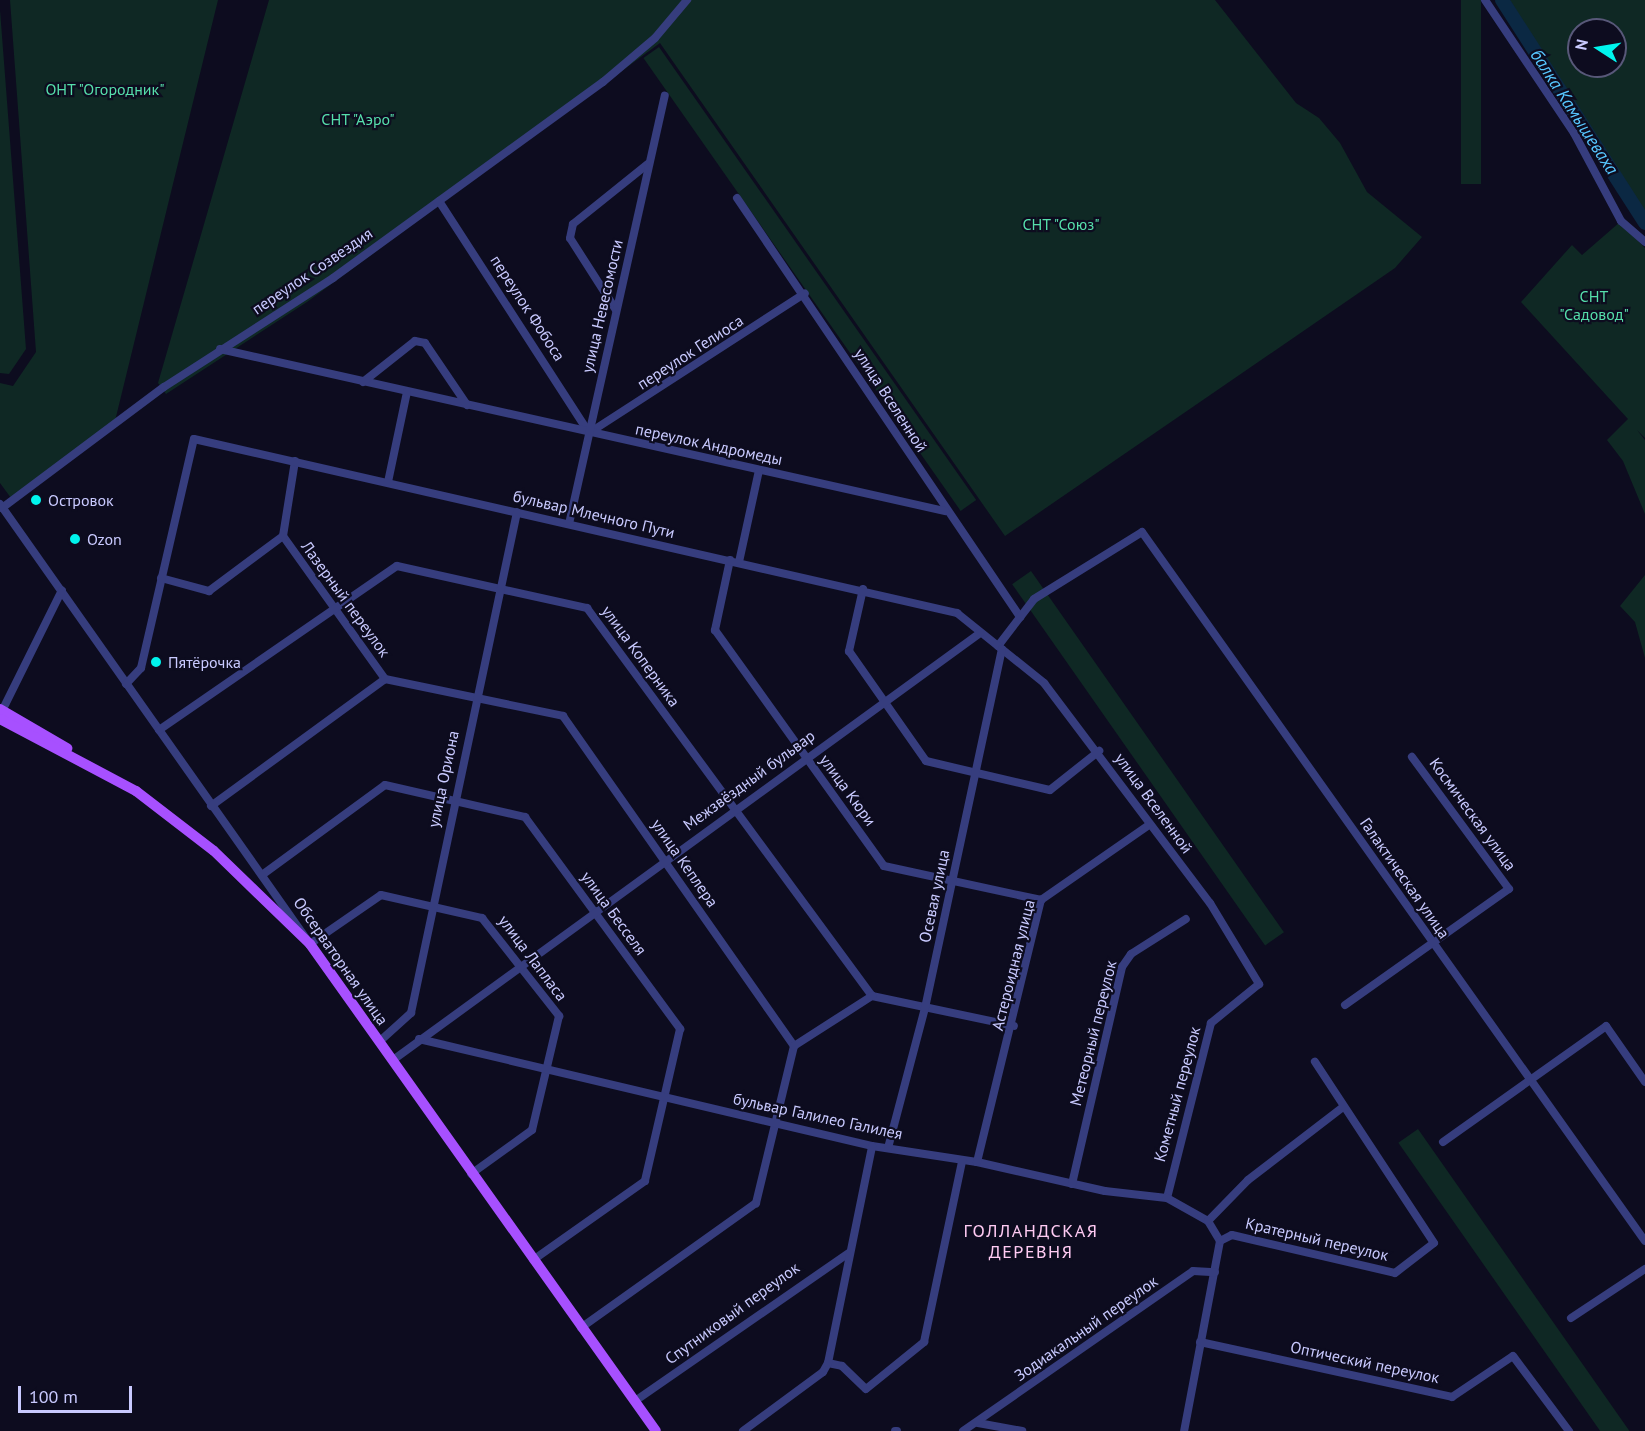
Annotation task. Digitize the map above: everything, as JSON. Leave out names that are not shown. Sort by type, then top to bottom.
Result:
[{"type":"main road","points":[[1,713],[136,791],[214,851],[310,944]]},
{"type":"main road","name":"Обсерваторная улица","points":[[310,944],[471,1174],[656,1431]]},
{"type":"street","name":"переулок Созвездия","points":[[1,506],[219,349],[333,278],[439,201],[636,55],[687,0]]},
{"type":"street","points":[[1485,0],[1574,133],[1621,221],[1645,242]]},
{"type":"street","name":"улица Невесомости","points":[[569,524],[665,96]]},
{"type":"street","points":[[616,310],[570,238],[573,224],[649,164]]},
{"type":"street","name":"улица Вселенной","points":[[738,198],[805,293],[945,511],[1020,617]]},
{"type":"street","name":"переулок Фобоса","points":[[439,201],[589,433]]},
{"type":"street","name":"переулок Гелиоса","points":[[589,433],[805,293]]},
{"type":"street","points":[[363,381],[415,341],[425,343],[467,405]]},
{"type":"street","name":"переулок Андромеды","points":[[219,349],[945,511]]},
{"type":"street","points":[[388,482],[408,392]]},
{"type":"street","name":"бульвар Млечного Пути","points":[[161,578],[194,439],[863,589],[957,613],[980,633]]},
{"type":"street","points":[[126,684],[141,668],[161,578],[209,591],[283,536],[295,462]]},
{"type":"street","name":"улица Кюри","points":[[759,470],[715,630],[884,866],[1041,900]]},
{"type":"street","name":"Обсерваторная улица","points":[[1,506],[310,944]]},
{"type":"street","name":"улица Ориона","points":[[380,1041],[411,1013],[430,905],[517,512]]},
{"type":"street","name":"Галактическая улица","points":[[1020,617],[1034,599],[1142,532],[1645,1241]]},
{"type":"street","name":"Лазерный переулок","points":[[283,536],[385,679]]},
{"type":"street","name":"улица Коперника","points":[[159,730],[397,566],[587,608],[872,996]]},
{"type":"street","points":[[863,589],[849,651],[926,761],[1050,790],[1099,751]]},
{"type":"street","points":[[1,713],[62,590]]},
{"type":"street","points":[[1000,647],[1020,617]]},
{"type":"street","name":"улица Вселенной","points":[[980,633],[1044,683],[1099,751],[1149,825],[1210,903],[1259,984]]},
{"type":"street","name":"Межзвёздный бульвар","points":[[393,1060],[521,964],[980,633]]},
{"type":"street","name":"Осевая улица","points":[[888,1148],[925,1008],[977,773],[1000,647]]},
{"type":"street","points":[[211,806],[385,679]]},
{"type":"street","name":"улица Кеплера","points":[[385,679],[563,716],[794,1046]]},
{"type":"street","name":"Космическая улица","points":[[1412,757],[1509,889],[1433,943]]},
{"type":"street","name":"улица Бесселя","points":[[262,875],[385,786],[525,817],[680,1029],[645,1181],[533,1260]]},
{"type":"street","name":"Астероидная улица","points":[[977,1162],[1014,1026],[1041,900],[1149,825]]},
{"type":"street","name":"улица Лапласа","points":[[310,944],[374,897],[430,905],[482,918],[521,964],[558,1016],[532,1130],[471,1174]]},
{"type":"street","name":"Метеорный переулок","points":[[1071,1184],[1122,967],[1131,954],[1186,919]]},
{"type":"street","points":[[1346,1005],[1433,943]]},
{"type":"street","name":"Кометный переулок","points":[[1167,1198],[1211,1023],[1259,984]]},
{"type":"street","points":[[581,1328],[756,1203],[777,1125],[794,1046],[872,996],[1014,1026]]},
{"type":"street","points":[[1443,1142],[1606,1026],[1645,1082]]},
{"type":"street","name":"бульвар Галилео Галилея","points":[[419,1039],[665,1094],[777,1125],[872,1146],[977,1162],[1071,1184],[1167,1198],[1208,1221]]},
{"type":"street","points":[[1184,1431],[1220,1241],[1208,1221],[1248,1179],[1343,1107],[1315,1062]]},
{"type":"street","name":"Кратерный переулок","points":[[1220,1241],[1232,1235],[1395,1273],[1434,1243],[1343,1107]]},
{"type":"street","points":[[743,1431],[824,1372],[828,1363],[872,1146]]},
{"type":"street","points":[[828,1363],[842,1366],[866,1389],[924,1342],[962,1161]]},
{"type":"street","name":"Спутниковый переулок","points":[[635,1401],[849,1253]]},
{"type":"street","points":[[1571,1318],[1645,1269]]},
{"type":"street","name":"Зодиакальный переулок","points":[[963,1431],[978,1423],[1193,1271],[1215,1272]]},
{"type":"street","name":"Оптический переулок","points":[[1200,1342],[1452,1397],[1513,1356],[1569,1431]]},
{"type":"street","points":[[978,1423],[1022,1431]]},
{"type":"green space","name":"ОНТ \"Огородник\"","points":[[10,0],[218,0],[115,421],[11,498],[0,483],[0,383],[13,386],[36,352]]},
{"type":"green space","name":"СНТ \"Союз\"","points":[[269,0],[1215,0],[1296,103],[1319,118],[1340,143],[1367,192],[1422,237],[1395,268],[1005,536],[660,43],[307,302],[166,394],[158,383]]},
{"type":"green space","points":[[1461,0],[1481,0],[1481,184],[1461,184]]},
{"type":"green space","points":[[1510,0],[1645,0],[1645,216],[1627,193]]},
{"type":"green space","points":[[0,10],[26,349],[9,374],[0,373]]},
{"type":"green space","points":[[659,47],[976,500],[961,511],[643,58]]},
{"type":"green space","name":"СНТ \"Садовод\"","points":[[1620,222],[1645,248],[1645,438],[1637,430],[1645,440],[1645,514],[1623,461],[1607,440],[1628,419],[1521,302],[1572,245],[1582,255]]},
{"type":"green space","points":[[1031,571],[1284,932],[1265,945],[1012,584]]},
{"type":"green space","points":[[1645,575],[1645,658],[1635,622],[1620,606]]},
{"type":"green space","points":[[1418,1129],[1629,1431],[1600,1431],[1398,1143]]},
{"type":"waterway","name":"балка Камышеваха","points":[[1502,0],[1645,223]]},
{"type":"place","name":"Островок","points":[[36,500]]},
{"type":"place","name":"Ozon","points":[[75,539]]},
{"type":"place","name":"Пятёрочка","points":[[156,662]]},
{"type":"district","name":"ГОЛЛАНДСКАЯ ДЕРЕВНЯ","points":[[1031,1242]]},
{"type":"park label","name":"СНТ \"Аэро\"","points":[[358,119]]}]
